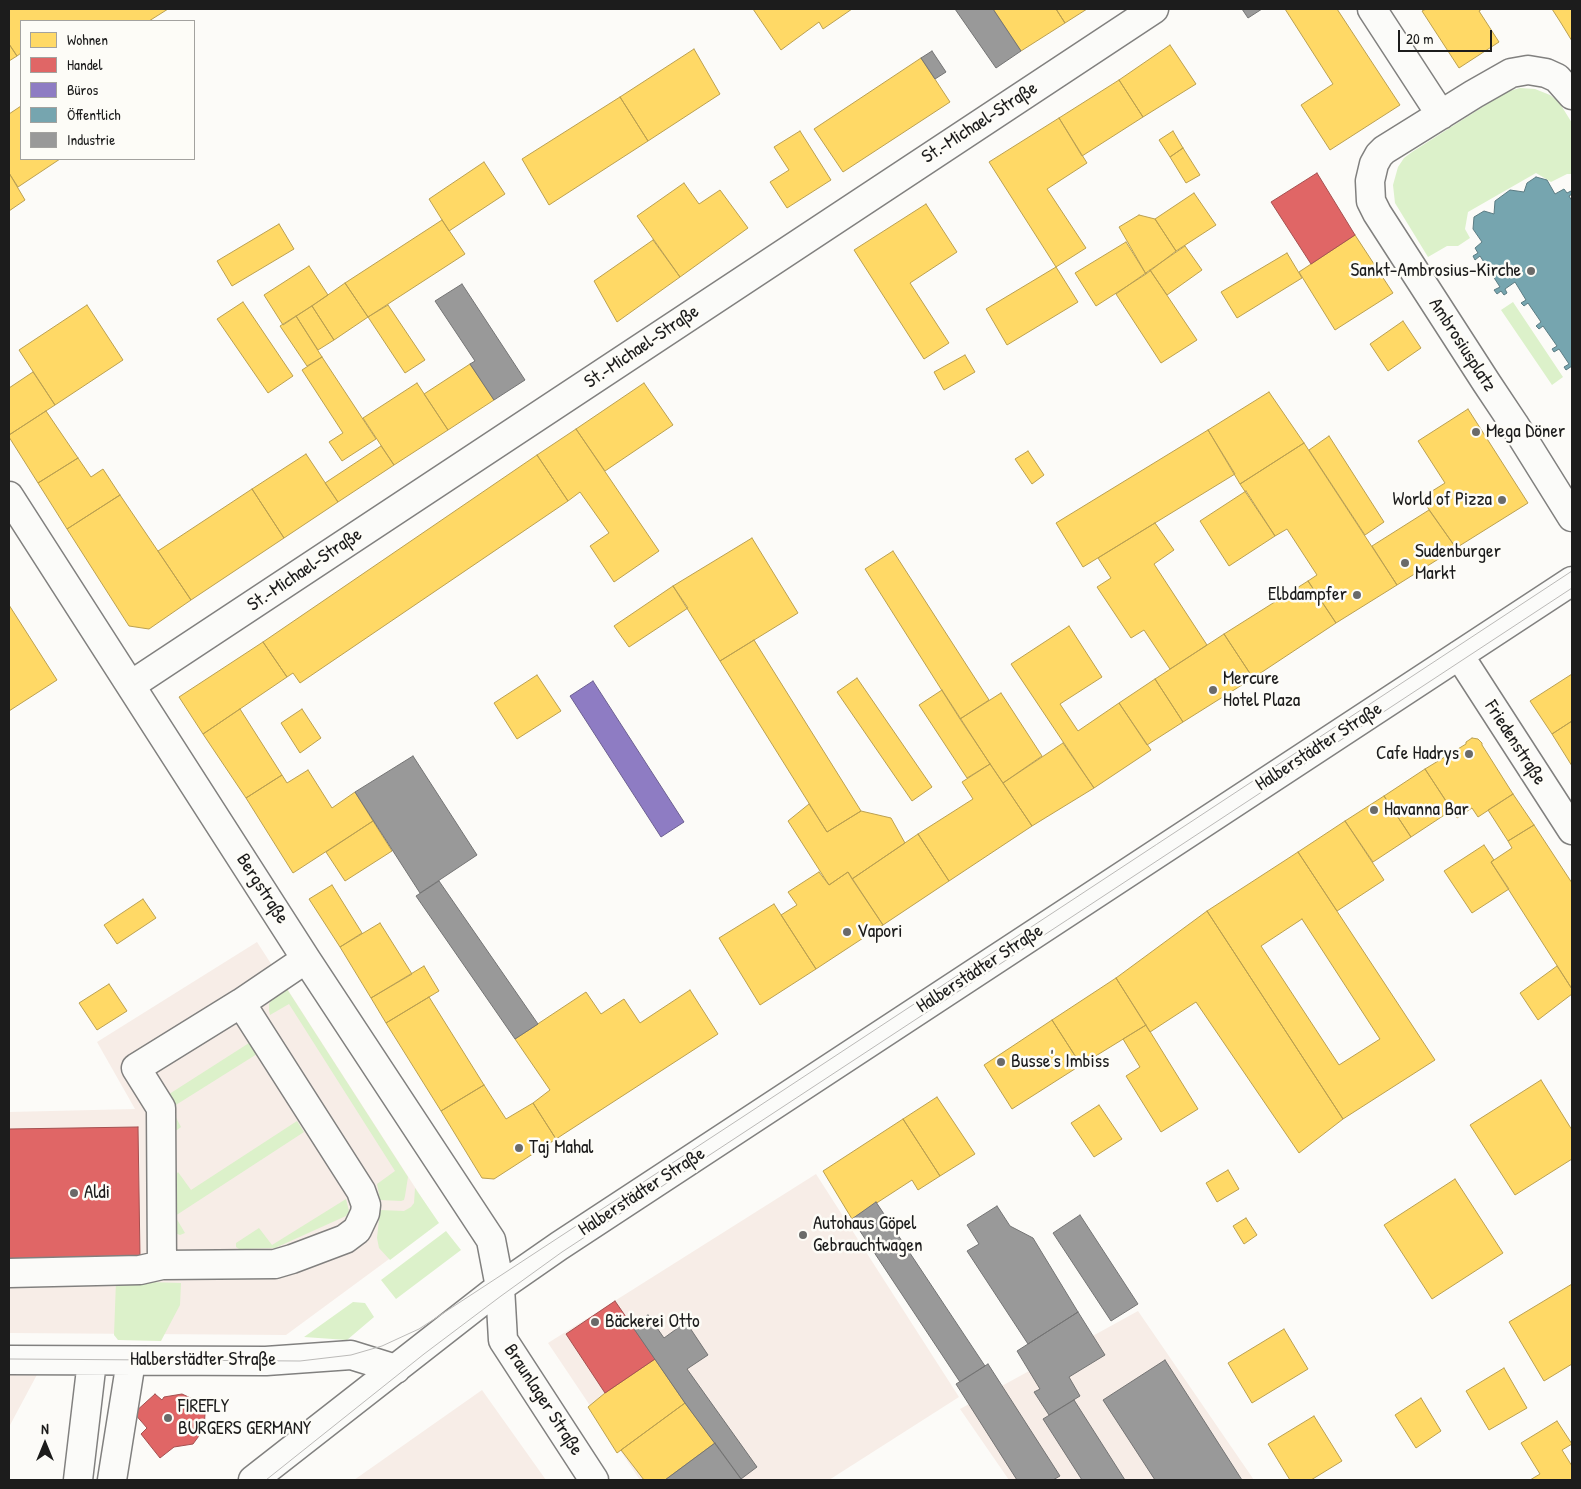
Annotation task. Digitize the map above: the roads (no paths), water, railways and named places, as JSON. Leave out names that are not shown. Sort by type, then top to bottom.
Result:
[{"type":"street","name":"St.-Michael-Straße","points":[[131,685],[1154,9]]},
{"type":"street","points":[[1372,9],[1441,115]]},
{"type":"street","name":"Ambrosiusplatz","points":[[1572,95],[1563,83],[1551,75],[1535,70],[1519,71],[1504,76],[1379,154],[1374,164],[1370,181],[1371,201],[1377,213],[1572,517]]},
{"type":"street","name":"Bergstraße","points":[[9,496],[306,959],[491,1240],[500,1287]]},
{"type":"street","name":"Halberstädter Straße","points":[[253,1480],[500,1287],[628,1200],[1572,580]]},
{"type":"street","name":"Friedenstraße","points":[[1459,655],[1572,830]]},
{"type":"street","points":[[162,1265],[161,1108],[136,1068],[241,1003],[306,959]]},
{"type":"street","points":[[9,1273],[140,1270],[162,1265],[274,1264],[292,1260],[345,1239],[357,1230],[365,1213],[366,1205],[361,1191],[241,1003]]},
{"type":"street","name":"Braunlager Straße","points":[[500,1287],[503,1340],[594,1480]]},
{"type":"street","name":"Halberstädter Straße","points":[[9,1360],[266,1361],[351,1356],[396,1369]]},
{"type":"street","points":[[78,1480],[92,1361]]},
{"type":"street","points":[[112,1480],[131,1361]]},
{"type":"tram line","points":[[9,1359],[300,1361],[351,1355],[382,1346],[419,1329],[1572,571]]},
{"type":"tram line","points":[[266,1480],[424,1354],[562,1252],[1572,588]]},
{"type":"place","name":"Sankt-Ambrosius-Kirche","points":[[1531,271]]},
{"type":"place","name":"Mega Döner","points":[[1476,432]]},
{"type":"place","name":"World of Pizza","points":[[1502,500]]},
{"type":"place","name":"Sudenburger Markt","points":[[1405,563]]},
{"type":"place","name":"Elbdampfer","points":[[1357,595]]},
{"type":"place","name":"Mercure Hotel Plaza","points":[[1213,690]]},
{"type":"place","name":"Cafe Hadrys","points":[[1469,754]]},
{"type":"place","name":"Havanna Bar","points":[[1374,810]]},
{"type":"place","name":"Vapori","points":[[847,932]]},
{"type":"place","name":"Busse's Imbiss","points":[[1001,1062]]},
{"type":"place","name":"Taj Mahal","points":[[519,1148]]},
{"type":"place","name":"Aldi","points":[[74,1193]]},
{"type":"place","name":"Autohaus Göpel Gebrauchtwagen","points":[[803,1235]]},
{"type":"place","name":"Bäckerei Otto","points":[[595,1322]]},
{"type":"place","name":"FIREFLY BURGERS GERMANY","points":[[168,1418]]}]
